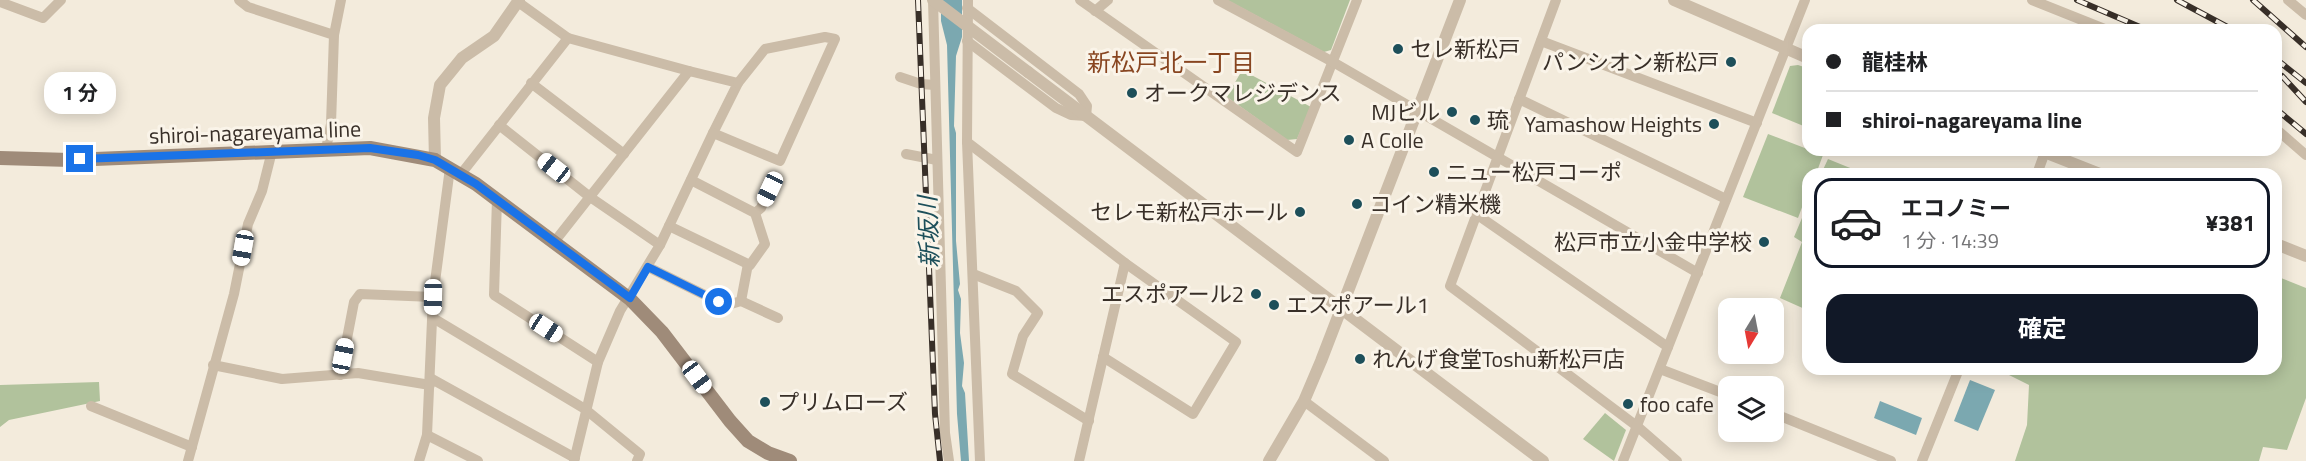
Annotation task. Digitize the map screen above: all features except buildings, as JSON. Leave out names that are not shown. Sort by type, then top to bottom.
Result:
[{"type":"main road","name":"shiroi-nagareyama line","points":[[0,158],[70,160],[326,149],[390,150],[435,160],[456,171],[497,199],[630,298],[662,332],[730,422],[748,441],[768,453],[790,461]]},
{"type":"street","points":[[0,2],[43,18],[61,0]]},
{"type":"street","points":[[239,0],[248,7],[334,35]]},
{"type":"street","points":[[326,149],[331,124],[334,35],[341,0]]},
{"type":"street","points":[[933,0],[1543,461]]},
{"type":"street","points":[[933,0],[945,433],[949,461]]},
{"type":"street","points":[[1080,0],[1298,152],[1357,0]]},
{"type":"street","points":[[1095,11],[1108,0]]},
{"type":"street","points":[[1218,0],[1333,62],[1698,273]]},
{"type":"street","points":[[1269,461],[1304,401],[1460,0]]},
{"type":"street","points":[[1556,0],[1450,286],[1638,427],[1677,461]]},
{"type":"street","points":[[1674,0],[1802,56]]},
{"type":"street","points":[[1623,461],[1805,0]]},
{"type":"street","points":[[2032,0],[2092,24]]},
{"type":"street","points":[[2288,0],[2306,15]]},
{"type":"street","points":[[435,160],[434,118],[440,85],[462,58],[494,36],[519,1],[567,38],[738,83]]},
{"type":"street","points":[[968,4],[1079,94],[1087,106],[1086,116]]},
{"type":"street","points":[[968,4],[967,142],[980,461]]},
{"type":"street","points":[[213,365],[282,379],[358,373],[430,382],[575,460],[585,409],[598,362],[620,311],[630,298],[660,245],[713,133],[738,83],[765,49],[825,37],[835,39],[780,161],[713,133]]},
{"type":"street","points":[[419,461],[427,435],[433,297],[456,171],[499,125],[567,38]]},
{"type":"street","points":[[967,41],[1056,108],[1071,115],[1086,116]]},
{"type":"street","points":[[1541,41],[1756,123]]},
{"type":"street","points":[[555,241],[689,71]]},
{"type":"street","points":[[900,77],[921,84],[935,85]]},
{"type":"street","points":[[531,83],[624,154]]},
{"type":"street","points":[[1519,99],[1726,199]]},
{"type":"street","points":[[499,125],[590,197],[660,245]]},
{"type":"street","points":[[2282,134],[2306,155]]},
{"type":"street","points":[[967,142],[1125,263],[1236,342],[1193,414],[1103,357]]},
{"type":"street","points":[[188,461],[234,294],[248,224],[262,191],[272,151]]},
{"type":"street","points":[[906,154],[937,160]]},
{"type":"street","points":[[2055,156],[2085,168]]},
{"type":"street","points":[[691,180],[755,213],[765,244],[750,265],[748,264]]},
{"type":"street","points":[[755,213],[770,189]]},
{"type":"street","points":[[497,199],[494,295],[598,362]]},
{"type":"street","points":[[1476,214],[1668,347]]},
{"type":"street","points":[[669,226],[748,264]]},
{"type":"street","points":[[2282,246],[2306,256]]},
{"type":"street","points":[[1079,461],[1125,263]]},
{"type":"street","points":[[741,302],[748,264]]},
{"type":"street","points":[[648,267],[719,302],[731,304],[741,302],[778,318]]},
{"type":"street","points":[[973,274],[1016,291],[1038,313],[1023,336],[1012,374],[1089,421]]},
{"type":"street","points":[[340,375],[354,302],[360,294],[433,297]]},
{"type":"street","points":[[433,318],[585,409],[640,454],[637,461]]},
{"type":"street","points":[[1660,369],[1718,391]]},
{"type":"street","points":[[1922,461],[1957,375]]},
{"type":"street","points":[[1304,401],[1384,461]]},
{"type":"street","points":[[91,406],[192,447]]},
{"type":"street","points":[[1784,417],[1891,461]]},
{"type":"street","points":[[427,435],[478,461]]},
{"type":"green space","points":[[1227,0],[1350,0],[1331,50],[1324,52]]},
{"type":"green space","points":[[1790,66],[1802,66],[1802,125],[1772,113]]},
{"type":"green space","points":[[1242,70],[1311,107],[1297,139],[1287,140],[1227,97]]},
{"type":"green space","points":[[1768,134],[1802,147],[1802,156],[1823,156],[1818,168],[1802,168],[1802,207],[1798,218],[1743,197]]},
{"type":"green space","points":[[1828,159],[1850,168],[1824,168]]},
{"type":"green space","points":[[1802,218],[1802,242],[1794,237]]},
{"type":"green space","points":[[1802,242],[1802,308],[1780,298]]},
{"type":"green space","points":[[2282,278],[2306,288],[2306,398],[2287,450],[2263,447],[2259,461],[2015,461],[2027,425],[2029,385],[2009,375],[2282,375]]},
{"type":"green space","points":[[99,382],[100,401],[9,420],[0,427],[0,385]]},
{"type":"green space","points":[[1605,413],[1626,430],[1614,461],[1583,439]]},
{"type":"water","points":[[941,0],[962,0],[962,37],[956,56],[954,126],[956,133],[956,241],[960,284],[958,290],[961,299],[960,333],[964,363],[962,386],[965,393],[969,461],[961,461],[957,414],[947,45],[941,21]]},
{"type":"water","points":[[1970,380],[1995,390],[1978,431],[1954,421]]},
{"type":"water","points":[[1880,401],[1922,418],[1916,435],[1874,418]]},
{"type":"railway","points":[[918,0],[935,414],[940,461]]},
{"type":"railway","points":[[2077,0],[2133,24]]},
{"type":"railway","points":[[2177,0],[2222,24]]},
{"type":"railway","points":[[2253,0],[2280,24]]},
{"type":"railway","points":[[2282,26],[2306,47]]},
{"type":"railway","points":[[2282,64],[2306,83]]},
{"type":"railway","points":[[2282,76],[2306,102]]},
{"type":"railway","points":[[2282,114],[2306,134]]},
{"type":"place","name":"セレ新松戸","points":[[1398,49]]},
{"type":"place","name":"パンシオン新松戸","points":[[1731,62]]},
{"type":"place","name":"オークマレジデンス","points":[[1132,93]]},
{"type":"place","name":"MJビル","points":[[1452,112]]},
{"type":"place","name":"琉","points":[[1475,120]]},
{"type":"place","name":"Yamashow Heights","points":[[1714,124]]},
{"type":"place","name":"A Colle","points":[[1349,140]]},
{"type":"place","name":"ニュー松戸コーポ","points":[[1434,172]]},
{"type":"place","name":"コイン精米機","points":[[1357,204]]},
{"type":"place","name":"セレモ新松戸ホール","points":[[1300,212]]},
{"type":"place","name":"松戸市立小金中学校","points":[[1764,242]]},
{"type":"place","name":"エスポアール2","points":[[1256,294]]},
{"type":"place","name":"エスポアール1","points":[[1274,305]]},
{"type":"place","name":"れんげ食堂Toshu新松戸店","points":[[1360,359]]},
{"type":"place","name":"プリムローズ","points":[[765,402]]},
{"type":"place","name":"foo cafe","points":[[1628,404]]},
{"type":"district","name":"新松戸北一丁目","points":[[1171,62]]},
{"type":"route","points":[[80,159],[370,148],[418,155],[435,160],[476,184],[630,298],[648,267],[719,302]]},
{"type":"water label","name":"新坂川","points":[[928,232]]}]
